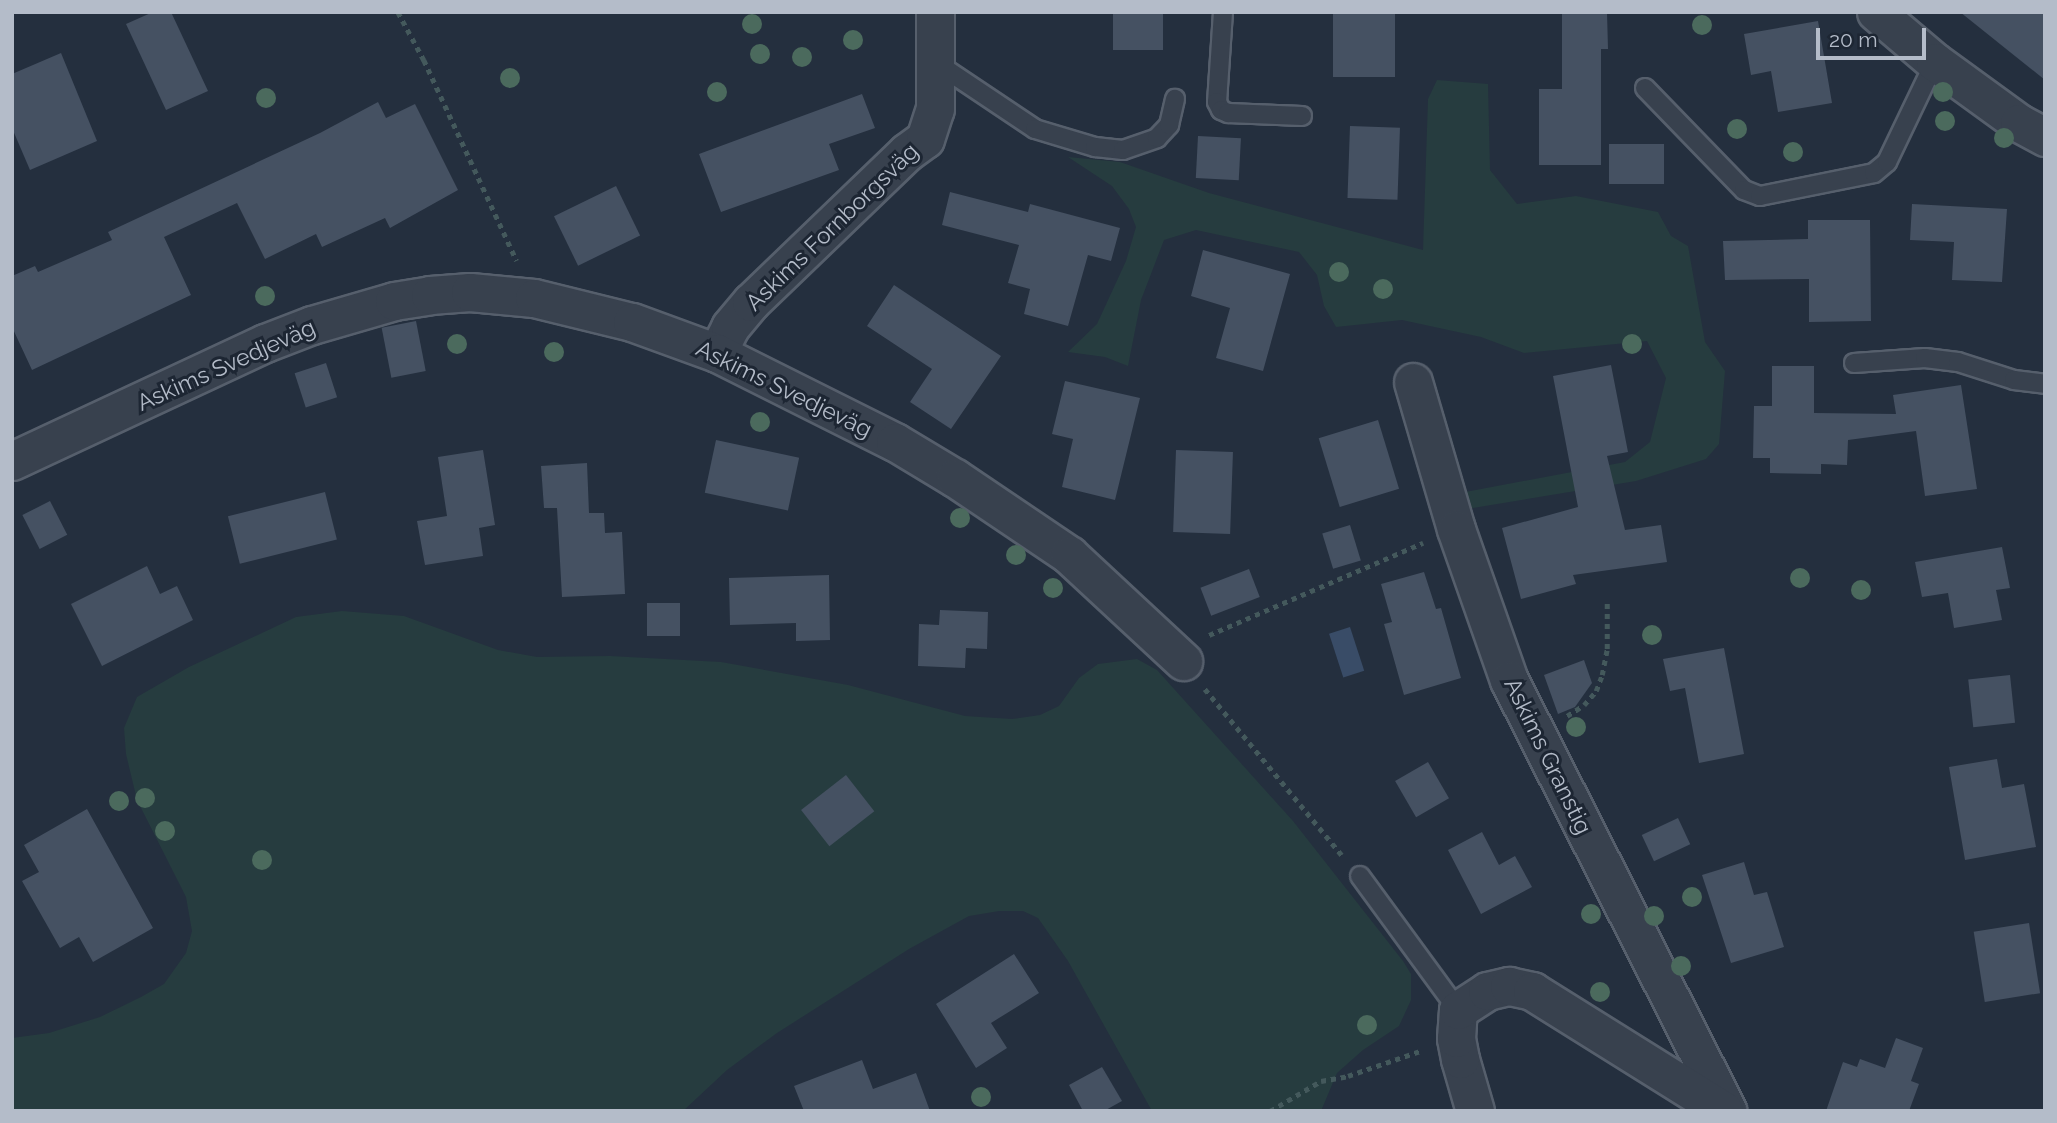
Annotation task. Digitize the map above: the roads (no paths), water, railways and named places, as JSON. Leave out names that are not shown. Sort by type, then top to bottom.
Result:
[{"type":"street","name":"Askims Fornborgsväg","points":[[717,353],[730,327],[751,302],[907,152],[925,139],[935,109],[935,12]]},
{"type":"street","points":[[1876,12],[1935,62],[2019,123],[2045,137]]},
{"type":"street","name":"Askims Svedjeväg","points":[[12,461],[265,343],[312,325],[394,301],[430,295],[470,292],[534,298],[632,322],[717,353],[895,442],[1001,507],[1069,555],[1177,656]]},
{"type":"street","name":"Askims Granstig","points":[[1413,382],[1456,529],[1510,680],[1726,1111]]},
{"type":"street","points":[[1475,1111],[1464,1080],[1457,1024],[1497,988],[1532,991],[1726,1111]]},
{"type":"lane","points":[[1223,12],[1217,102],[1221,110],[1302,116]]},
{"type":"lane","points":[[934,62],[1035,129],[1095,147],[1123,150],[1157,138],[1169,125],[1175,99]]},
{"type":"lane","points":[[1645,88],[1744,190],[1760,196],[1874,173],[1886,162],[1935,62]]},
{"type":"lane","points":[[1854,363],[1925,358],[1958,362],[2014,380],[2045,384]]},
{"type":"lane","points":[[1360,876],[1457,1024]]},
{"type":"water","points":[[1350,627],[1364,671],[1343,678],[1329,634]]}]
